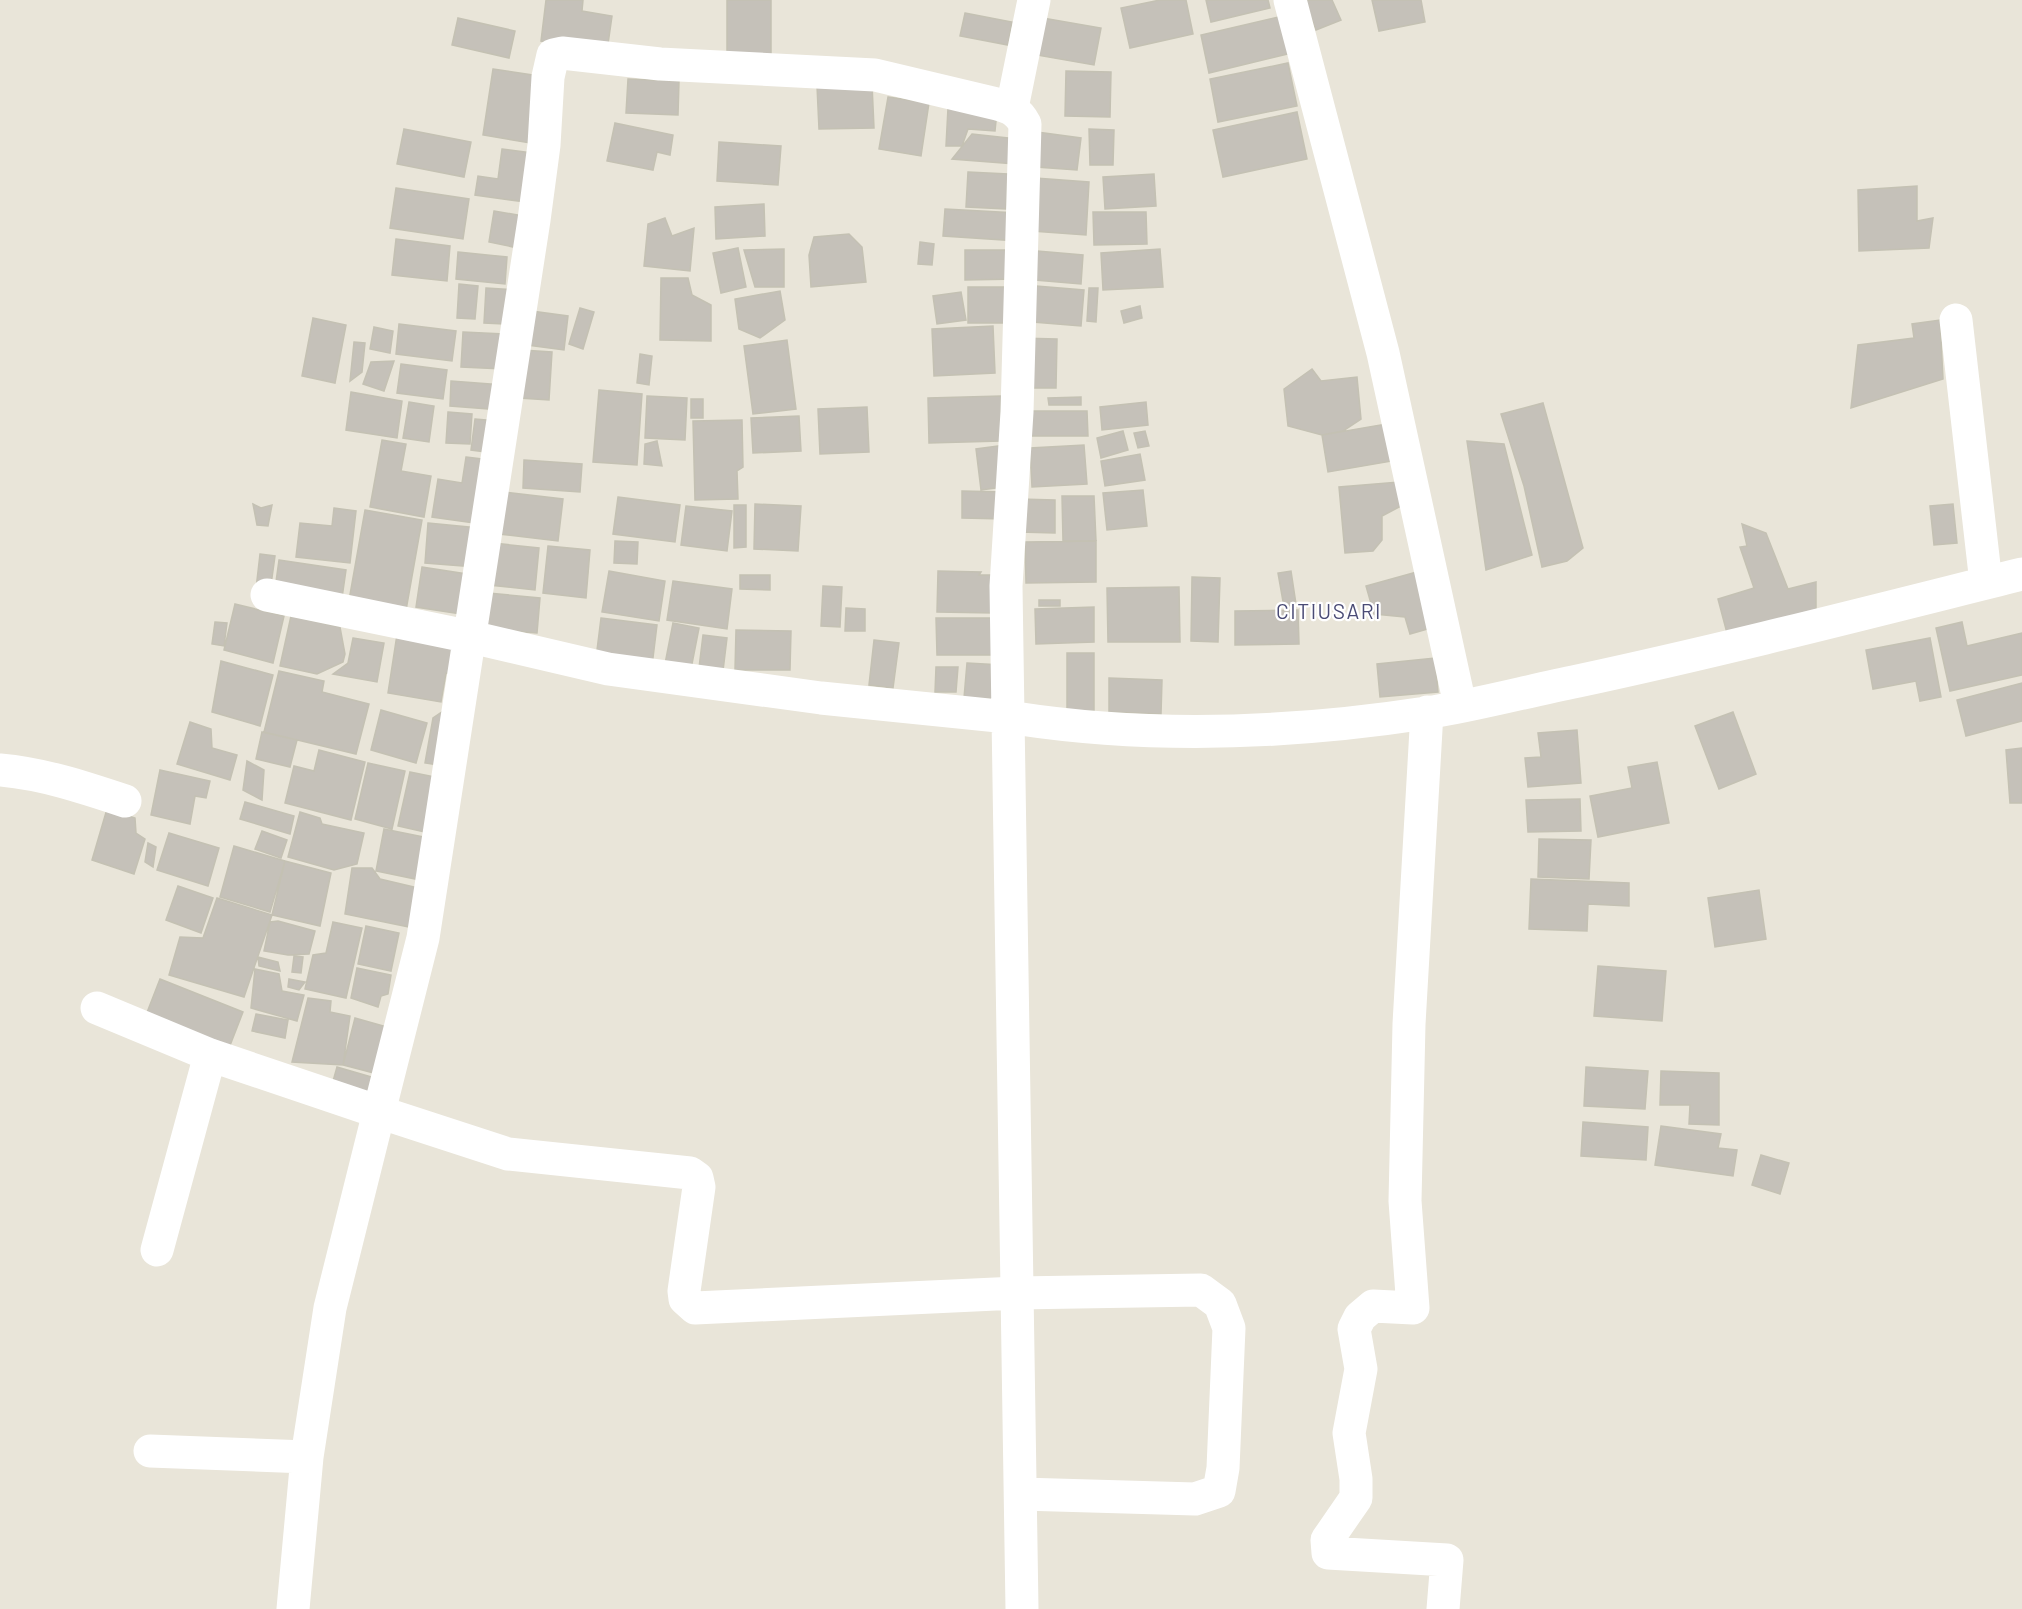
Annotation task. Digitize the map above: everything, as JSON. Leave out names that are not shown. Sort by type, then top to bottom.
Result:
[{"type":"street","points":[[1012,108],[1034,0]]},
{"type":"street","points":[[1290,0],[1383,353],[1460,705]]},
{"type":"street","points":[[293,1609],[307,1456],[330,1308],[423,938],[534,220],[544,145],[548,77],[553,56],[562,53],[660,64],[875,75],[1012,108],[1025,124],[1017,412],[1006,586],[1022,1609]]},
{"type":"street","points":[[1956,320],[1986,583]]},
{"type":"street","points":[[267,596],[471,637],[608,669],[821,698],[1008,717],[1052,724],[1132,729],[1253,731],[1427,712],[1667,662],[2022,574]]},
{"type":"street","points":[[1427,712],[1408,1036],[1405,1201],[1413,1308],[1373,1306],[1360,1317],[1354,1329],[1361,1370],[1349,1433],[1356,1479],[1356,1498],[1327,1540],[1328,1553],[1447,1560],[1443,1609]]},
{"type":"street","points":[[0,770],[29,772],[57,779],[124,801]]},
{"type":"street","points":[[97,1008],[210,1055],[508,1154],[690,1173],[697,1178],[699,1187],[684,1291],[685,1299],[695,1308],[1017,1293],[1201,1290],[1221,1304],[1229,1328],[1223,1468],[1219,1491],[1196,1499],[1021,1494]]},
{"type":"street","points":[[157,1250],[210,1055]]},
{"type":"street","points":[[150,1451],[307,1456]]},
{"type":"building","points":[[546,0],[583,0],[582,11],[612,16],[607,51],[541,41]]},
{"type":"building","points":[[727,0],[771,0],[771,63],[727,63]]},
{"type":"building","points":[[1160,0],[1186,0],[1193,34],[1130,48],[1121,8]]},
{"type":"building","points":[[1206,0],[1268,0],[1270,8],[1211,22]]},
{"type":"building","points":[[1304,0],[1332,0],[1341,20],[1316,30]]},
{"type":"building","points":[[1372,0],[1421,0],[1425,22],[1379,31]]},
{"type":"building","points":[[965,13],[1012,22],[1008,45],[960,36]]},
{"type":"building","points":[[1283,16],[1292,53],[1209,73],[1201,35]]},
{"type":"building","points":[[1037,17],[1101,28],[1094,65],[1031,54]]},
{"type":"building","points":[[458,18],[515,31],[509,58],[452,45]]},
{"type":"building","points":[[1288,63],[1297,106],[1218,122],[1210,79]]},
{"type":"building","points":[[493,69],[539,76],[530,143],[483,135]]},
{"type":"building","points":[[1066,71],[1111,72],[1110,117],[1065,116]]},
{"type":"building","points":[[628,79],[679,81],[678,115],[626,113]]},
{"type":"building","points":[[872,84],[874,128],[819,129],[817,86]]},
{"type":"building","points":[[888,97],[929,103],[921,156],[879,149]]},
{"type":"building","points":[[948,108],[997,111],[995,131],[968,129],[962,146],[946,146]]},
{"type":"building","points":[[1297,112],[1307,159],[1223,177],[1213,130]]},
{"type":"building","points":[[615,123],[673,135],[670,155],[657,152],[653,170],[607,161]]},
{"type":"building","points":[[404,129],[471,142],[464,177],[397,164]]},
{"type":"building","points":[[1089,129],[1114,130],[1113,165],[1090,165]]},
{"type":"building","points":[[1037,132],[1081,138],[1077,170],[1036,167]]},
{"type":"building","points":[[972,134],[1017,139],[1015,164],[952,159]]},
{"type":"building","points":[[719,142],[781,146],[778,185],[717,181]]},
{"type":"building","points":[[502,149],[532,153],[525,202],[475,195],[478,176],[498,179]]},
{"type":"building","points":[[968,172],[1008,174],[1006,209],[966,207]]},
{"type":"building","points":[[1154,174],[1156,206],[1105,209],[1103,177]]},
{"type":"building","points":[[1035,178],[1089,182],[1086,235],[1032,231]]},
{"type":"building","points":[[1917,186],[1917,221],[1933,218],[1929,248],[1859,251],[1858,190]]},
{"type":"building","points":[[396,188],[469,199],[463,239],[390,228]]},
{"type":"building","points":[[764,204],[765,236],[716,239],[715,207]]},
{"type":"building","points":[[945,209],[1020,213],[1018,241],[943,236]]},
{"type":"building","points":[[494,211],[524,216],[518,248],[489,242]]},
{"type":"building","points":[[1093,212],[1146,212],[1147,244],[1094,245]]},
{"type":"building","points":[[665,218],[672,236],[694,228],[690,271],[644,266],[648,224]]},
{"type":"building","points":[[849,234],[862,247],[866,282],[811,287],[809,255],[814,237]]},
{"type":"building","points":[[396,239],[450,246],[447,281],[392,275]]},
{"type":"building","points":[[920,242],[934,244],[932,265],[918,264]]},
{"type":"building","points":[[738,248],[746,287],[721,293],[713,253]]},
{"type":"building","points":[[784,249],[784,287],[755,287],[744,250]]},
{"type":"building","points":[[1160,249],[1163,287],[1103,290],[1101,253]]},
{"type":"building","points":[[965,250],[1018,250],[1018,279],[965,280]]},
{"type":"building","points":[[1037,251],[1083,255],[1081,284],[1035,280]]},
{"type":"building","points":[[458,252],[507,257],[505,284],[456,279]]},
{"type":"building","points":[[661,278],[688,278],[692,295],[711,305],[711,341],[660,340]]},
{"type":"building","points":[[459,284],[478,286],[475,319],[457,318]]},
{"type":"building","points":[[1036,286],[1084,290],[1081,326],[1033,322]]},
{"type":"building","points":[[968,287],[1014,287],[1015,323],[968,323]]},
{"type":"building","points":[[486,288],[518,290],[504,324],[484,323]]},
{"type":"building","points":[[1089,288],[1098,288],[1096,322],[1087,321]]},
{"type":"building","points":[[780,291],[785,320],[760,338],[739,329],[735,299]]},
{"type":"building","points":[[961,292],[966,320],[937,324],[933,296]]},
{"type":"building","points":[[1140,306],[1142,318],[1124,323],[1121,311]]},
{"type":"building","points":[[580,308],[594,312],[583,349],[569,344]]},
{"type":"building","points":[[524,310],[568,316],[564,350],[520,344]]},
{"type":"building","points":[[313,318],[346,325],[335,383],[302,376]]},
{"type":"building","points":[[1940,320],[1943,379],[1851,408],[1858,345],[1914,338],[1912,324]]},
{"type":"building","points":[[399,324],[456,331],[452,361],[396,354]]},
{"type":"building","points":[[993,326],[995,373],[934,376],[932,329]]},
{"type":"building","points":[[374,327],[393,331],[390,353],[370,349]]},
{"type":"building","points":[[463,332],[504,334],[503,369],[461,367]]},
{"type":"building","points":[[1018,338],[1057,339],[1056,388],[1017,388]]},
{"type":"building","points":[[787,340],[796,409],[753,414],[744,346]]},
{"type":"building","points":[[354,342],[365,343],[362,372],[350,381]]},
{"type":"building","points":[[522,350],[552,352],[549,400],[519,398]]},
{"type":"building","points":[[640,354],[652,356],[649,385],[637,383]]},
{"type":"building","points":[[394,361],[384,391],[363,384],[371,362]]},
{"type":"building","points":[[401,364],[447,370],[443,399],[397,393]]},
{"type":"building","points":[[1312,369],[1321,381],[1357,377],[1361,419],[1343,431],[1322,435],[1288,426],[1284,389]]},
{"type":"building","points":[[451,381],[503,385],[501,410],[450,406]]},
{"type":"building","points":[[599,390],[642,394],[637,465],[593,462]]},
{"type":"building","points":[[351,392],[402,401],[397,438],[346,430]]},
{"type":"building","points":[[647,396],[687,398],[685,440],[645,438]]},
{"type":"building","points":[[1001,396],[1001,441],[929,443],[928,398]]},
{"type":"building","points":[[1081,397],[1081,405],[1049,405],[1048,398]]},
{"type":"building","points":[[691,399],[703,399],[703,418],[691,418]]},
{"type":"building","points":[[409,402],[434,406],[429,442],[403,438]]},
{"type":"building","points":[[1146,402],[1148,425],[1102,430],[1100,407]]},
{"type":"building","points":[[1543,403],[1583,548],[1567,561],[1542,567],[1524,486],[1501,414]]},
{"type":"building","points":[[867,407],[869,452],[820,454],[818,409]]},
{"type":"building","points":[[1027,411],[1087,411],[1088,436],[1027,436]]},
{"type":"building","points":[[448,412],[472,414],[470,444],[446,443]]},
{"type":"building","points":[[799,416],[801,451],[753,453],[751,418]]},
{"type":"building","points":[[475,419],[497,421],[493,453],[471,450]]},
{"type":"building","points":[[742,420],[743,467],[737,471],[738,499],[695,500],[693,421]]},
{"type":"building","points":[[1386,424],[1392,461],[1328,472],[1322,435]]},
{"type":"building","points":[[1123,431],[1128,450],[1101,458],[1097,438]]},
{"type":"building","points":[[1145,431],[1149,446],[1138,448],[1134,433]]},
{"type":"building","points":[[382,440],[406,444],[401,471],[431,476],[424,517],[370,507]]},
{"type":"building","points":[[657,441],[662,466],[644,464],[645,444]]},
{"type":"building","points":[[1467,441],[1504,444],[1532,555],[1486,570]]},
{"type":"building","points":[[1005,445],[1011,486],[981,490],[976,449]]},
{"type":"building","points":[[1084,445],[1087,484],[1032,487],[1030,448]]},
{"type":"building","points":[[1140,454],[1145,480],[1105,486],[1101,461]]},
{"type":"building","points":[[466,457],[490,460],[481,524],[432,517],[438,479],[462,483]]},
{"type":"building","points":[[524,460],[582,464],[580,492],[523,488]]},
{"type":"building","points":[[1399,482],[1401,506],[1382,516],[1382,540],[1373,551],[1345,553],[1339,487]]},
{"type":"building","points":[[1143,490],[1147,526],[1107,530],[1103,493]]},
{"type":"building","points":[[962,491],[1005,492],[1004,519],[962,518]]},
{"type":"building","points":[[503,492],[563,499],[558,541],[499,534]]},
{"type":"building","points":[[1062,496],[1094,496],[1096,541],[1063,541]]},
{"type":"building","points":[[618,497],[680,505],[675,542],[613,534]]},
{"type":"building","points":[[1019,499],[1055,500],[1055,533],[1019,532]]},
{"type":"building","points":[[253,504],[261,508],[272,505],[268,526],[257,525]]},
{"type":"building","points":[[755,504],[801,506],[798,551],[754,549]]},
{"type":"building","points":[[1953,504],[1957,543],[1934,545],[1930,506]]},
{"type":"building","points":[[734,505],[746,505],[746,547],[734,548]]},
{"type":"building","points":[[686,506],[732,511],[727,551],[681,545]]},
{"type":"building","points":[[334,508],[356,511],[350,563],[296,557],[300,523],[332,526]]},
{"type":"building","points":[[365,510],[422,520],[405,616],[348,606]]},
{"type":"building","points":[[428,523],[479,528],[475,567],[425,563]]},
{"type":"building","points":[[1742,524],[1766,533],[1788,589],[1816,582],[1816,612],[1727,633],[1718,599],[1754,588],[1740,547],[1747,546]]},
{"type":"building","points":[[615,541],[638,542],[637,564],[614,563]]},
{"type":"building","points":[[1096,541],[1096,582],[1026,583],[1025,542]]},
{"type":"building","points":[[493,543],[539,548],[535,590],[489,585]]},
{"type":"building","points":[[548,546],[590,550],[586,598],[543,593]]},
{"type":"building","points":[[260,554],[275,556],[270,592],[256,589]]},
{"type":"building","points":[[279,560],[346,570],[341,605],[274,596]]},
{"type":"building","points":[[422,567],[473,575],[467,615],[416,607]]},
{"type":"building","points":[[1424,570],[1438,626],[1410,634],[1405,617],[1374,614],[1366,586]]},
{"type":"building","points":[[609,571],[665,581],[659,621],[602,612]]},
{"type":"building","points":[[938,571],[981,572],[979,575],[994,575],[993,613],[937,612]]},
{"type":"building","points":[[1291,571],[1296,604],[1284,607],[1278,573]]},
{"type":"building","points":[[740,575],[770,575],[770,590],[740,589]]},
{"type":"building","points":[[1192,577],[1220,578],[1218,642],[1191,641]]},
{"type":"building","points":[[673,581],[732,589],[727,629],[667,620]]},
{"type":"building","points":[[823,586],[842,587],[840,627],[821,626]]},
{"type":"building","points":[[1179,587],[1180,642],[1108,642],[1107,588]]},
{"type":"building","points":[[488,593],[540,598],[537,633],[486,629]]},
{"type":"building","points":[[1039,600],[1060,600],[1060,606],[1039,606]]},
{"type":"building","points":[[235,604],[284,616],[273,663],[224,650]]},
{"type":"building","points":[[1094,607],[1094,642],[1036,644],[1035,609]]},
{"type":"building","points":[[846,608],[865,609],[865,631],[845,631]]},
{"type":"building","points":[[1298,610],[1299,644],[1235,645],[1235,611]]},
{"type":"building","points":[[291,616],[340,627],[345,654],[343,662],[317,674],[280,666]]},
{"type":"building","points":[[601,618],[657,625],[652,666],[596,658]]},
{"type":"building","points":[[936,618],[993,618],[993,655],[937,655]]},
{"type":"building","points":[[215,622],[227,623],[224,646],[212,644]]},
{"type":"building","points":[[1962,622],[1967,646],[2022,633],[2022,675],[1950,691],[1936,628]]},
{"type":"building","points":[[673,623],[699,628],[690,674],[664,669]]},
{"type":"building","points":[[398,628],[465,640],[459,675],[446,673],[441,702],[388,693]]},
{"type":"building","points":[[736,630],[791,631],[790,670],[735,670]]},
{"type":"building","points":[[703,635],[727,638],[722,679],[698,676]]},
{"type":"building","points":[[353,638],[384,643],[377,682],[333,674],[348,663]]},
{"type":"building","points":[[1930,638],[1941,697],[1920,701],[1916,681],[1873,689],[1866,650]]},
{"type":"building","points":[[874,640],[899,643],[893,688],[869,685]]},
{"type":"building","points":[[1067,653],[1094,653],[1094,711],[1067,711]]},
{"type":"building","points":[[1435,658],[1438,692],[1380,697],[1377,664]]},
{"type":"building","points":[[221,661],[273,675],[260,726],[212,712]]},
{"type":"building","points":[[967,663],[1002,665],[1000,699],[964,698]]},
{"type":"building","points":[[936,667],[958,667],[956,692],[935,692]]},
{"type":"building","points":[[279,671],[324,681],[322,692],[369,704],[356,754],[264,732]]},
{"type":"building","points":[[1109,678],[1162,680],[1161,714],[1109,712]]},
{"type":"building","points":[[2022,683],[2022,721],[1966,736],[1957,700]]},
{"type":"building","points":[[455,703],[444,766],[425,763],[433,718]]},
{"type":"building","points":[[381,710],[427,723],[416,763],[371,750]]},
{"type":"building","points":[[1733,712],[1756,774],[1719,789],[1695,726]]},
{"type":"building","points":[[190,722],[211,729],[212,748],[237,755],[230,780],[177,764]]},
{"type":"building","points":[[1577,730],[1581,783],[1528,787],[1525,758],[1541,757],[1538,733]]},
{"type":"building","points":[[262,732],[297,740],[290,767],[256,759]]},
{"type":"building","points":[[2022,748],[2022,803],[2010,803],[2006,750]]},
{"type":"building","points":[[319,750],[365,762],[351,820],[285,803],[294,766],[314,771]]},
{"type":"building","points":[[247,761],[264,770],[262,800],[243,790]]},
{"type":"building","points":[[1657,762],[1669,823],[1598,837],[1590,796],[1632,788],[1628,767]]},
{"type":"building","points":[[368,763],[405,771],[392,829],[355,819]]},
{"type":"building","points":[[160,770],[210,781],[206,798],[195,796],[190,824],[151,815]]},
{"type":"building","points":[[410,772],[445,779],[434,834],[398,826]]},
{"type":"building","points":[[1580,799],[1581,831],[1528,832],[1526,800]]},
{"type":"building","points":[[245,802],[294,816],[290,834],[240,819]]},
{"type":"building","points":[[107,809],[135,818],[136,833],[145,839],[134,874],[92,860]]},
{"type":"building","points":[[300,812],[320,818],[322,824],[364,833],[357,864],[334,870],[288,857]]},
{"type":"building","points":[[384,829],[434,839],[425,881],[376,871]]},
{"type":"building","points":[[262,831],[287,840],[281,858],[255,849]]},
{"type":"building","points":[[169,833],[219,848],[208,886],[157,870]]},
{"type":"building","points":[[1539,839],[1591,840],[1589,879],[1538,877]]},
{"type":"building","points":[[148,843],[156,847],[153,867],[145,862]]},
{"type":"building","points":[[234,846],[285,861],[270,912],[220,897]]},
{"type":"building","points":[[285,861],[331,873],[320,926],[272,915]]},
{"type":"building","points":[[352,868],[372,868],[380,879],[427,890],[419,929],[345,914]]},
{"type":"building","points":[[1531,879],[1629,883],[1629,906],[1588,904],[1587,931],[1529,929]]},
{"type":"building","points":[[178,886],[213,898],[201,933],[166,920]]},
{"type":"building","points":[[1759,890],[1766,939],[1715,947],[1708,898]]},
{"type":"building","points":[[217,898],[272,915],[244,997],[169,975],[180,937],[203,938]]},
{"type":"building","points":[[278,921],[315,931],[309,954],[288,955],[264,951],[270,922]]},
{"type":"building","points":[[333,922],[362,928],[346,998],[305,989],[313,955],[326,953]]},
{"type":"building","points":[[366,926],[399,933],[391,971],[358,964]]},
{"type":"building","points":[[294,956],[303,957],[301,973],[292,972]]},
{"type":"building","points":[[258,957],[278,962],[280,971],[259,966]]},
{"type":"building","points":[[1598,966],[1666,971],[1662,1021],[1594,1016]]},
{"type":"building","points":[[357,968],[391,975],[388,994],[381,996],[378,1007],[351,998]]},
{"type":"building","points":[[255,969],[279,974],[282,991],[304,995],[297,1021],[251,1008]]},
{"type":"building","points":[[160,979],[243,1012],[229,1048],[146,1015]]},
{"type":"building","points":[[289,979],[305,982],[299,990],[288,987]]},
{"type":"building","points":[[308,998],[331,1001],[330,1012],[350,1016],[343,1065],[292,1062]]},
{"type":"building","points":[[256,1014],[288,1020],[285,1038],[252,1031]]},
{"type":"building","points":[[355,1018],[387,1027],[374,1073],[343,1065]]},
{"type":"building","points":[[337,1067],[375,1078],[368,1103],[330,1092]]},
{"type":"building","points":[[1586,1067],[1648,1071],[1645,1109],[1584,1106]]},
{"type":"building","points":[[1661,1071],[1719,1073],[1719,1125],[1689,1124],[1690,1105],[1660,1105]]},
{"type":"building","points":[[1583,1122],[1648,1127],[1646,1160],[1581,1156]]},
{"type":"building","points":[[1661,1126],[1721,1134],[1718,1148],[1737,1150],[1733,1176],[1655,1165]]},
{"type":"building","points":[[1761,1155],[1789,1163],[1780,1194],[1752,1185]]},
{"type":"district","name":"CITIUSARI","points":[[1329,610]]}]
